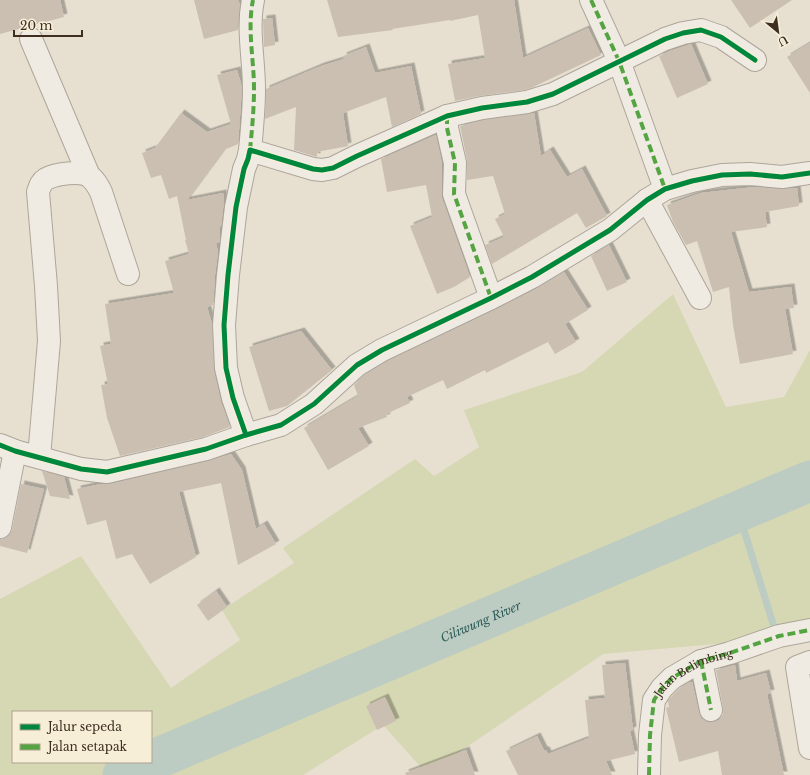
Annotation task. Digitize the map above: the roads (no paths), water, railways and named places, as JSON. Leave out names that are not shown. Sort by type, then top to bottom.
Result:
[{"type":"street","points":[[246,435],[226,368],[224,325],[236,207],[244,169],[250,150],[254,90],[250,25],[253,0]]},
{"type":"street","points":[[590,0],[619,61],[656,195],[700,298]]},
{"type":"street","points":[[250,150],[313,169],[322,170],[333,168],[447,116],[482,108],[527,102],[553,94],[665,39],[683,32],[701,30],[720,37],[755,60]]},
{"type":"street","points":[[31,39],[89,176],[96,183],[100,192],[128,274]]},
{"type":"street","points":[[447,116],[455,163],[454,194],[491,298]]},
{"type":"street","points":[[0,527],[8,448],[81,469],[108,472],[206,448],[281,425],[314,404],[357,365],[382,350],[532,277],[610,230],[656,195],[692,181],[722,175],[750,174],[782,177],[810,173]]},
{"type":"street","points":[[39,457],[49,341],[38,192],[41,184],[47,179],[60,174],[78,174],[89,176]]},
{"type":"street","name":"Jalan Belimbing","points":[[648,775],[654,700],[662,688],[672,678],[701,661],[730,653],[779,636],[810,630]]},
{"type":"street","points":[[701,661],[711,710]]},
{"type":"street","points":[[810,662],[797,667],[810,748]]},
{"type":"waterway","name":"Ciliwung River","points":[[152,761],[810,481]]},
{"type":"waterway","points":[[738,511],[775,630],[779,630]]},
{"type":"waterway","name":"Ciliwung River","points":[[123,775],[126,771],[146,763]]}]
